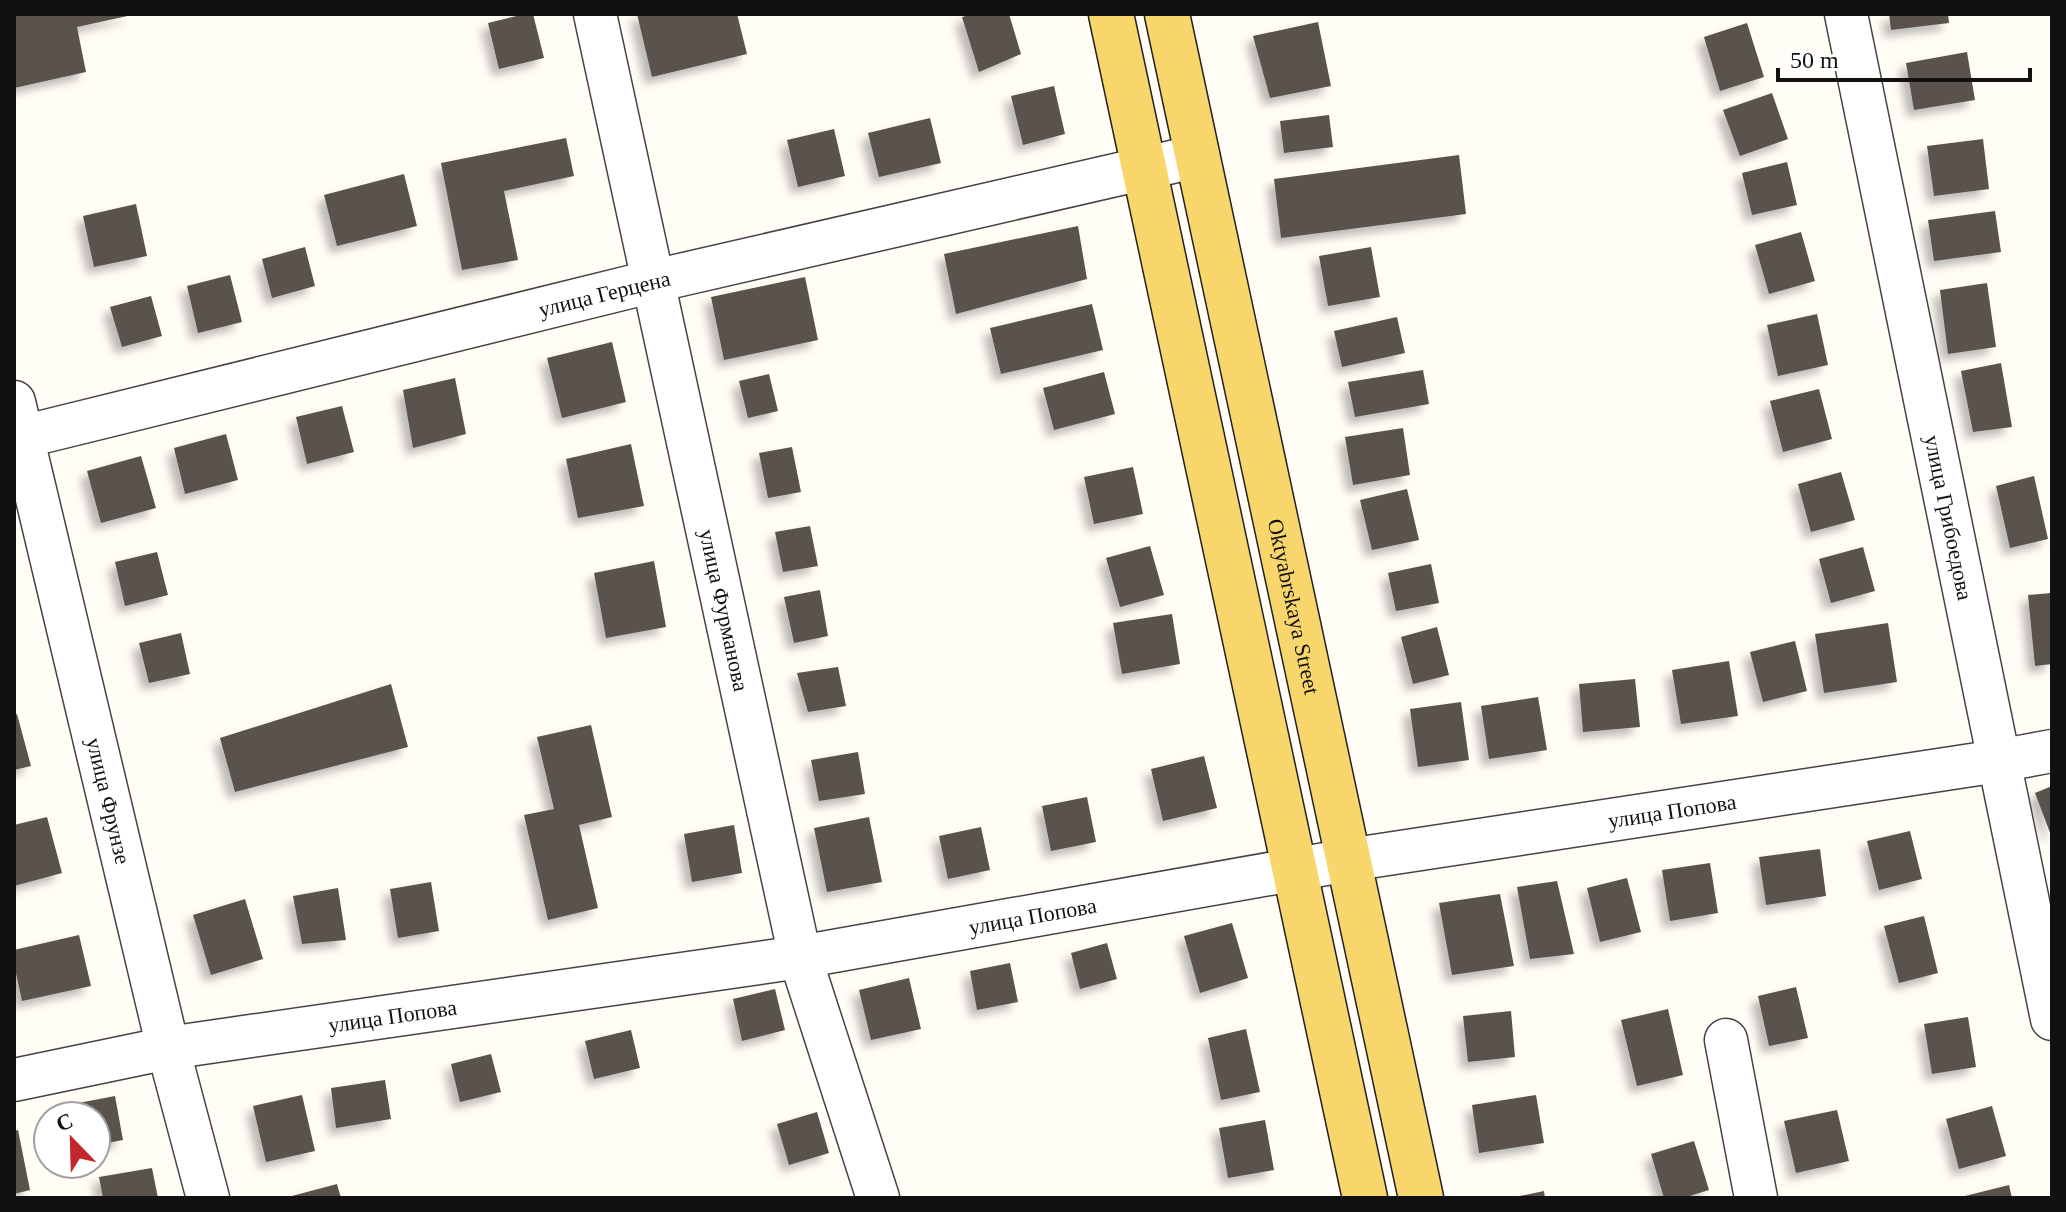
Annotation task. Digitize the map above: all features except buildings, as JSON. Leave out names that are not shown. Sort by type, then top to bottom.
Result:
[{"type":"main road","points":[[1111,14],[1365,1198]]},
{"type":"main road","name":"Oktyabrskaya Street","points":[[1167,14],[1421,1198]]},
{"type":"street","name":"улица Фурманова","points":[[595,14],[800,957],[878,1198]]},
{"type":"street","name":"улица Грибоедова","points":[[1846,14],[2052,1019]]},
{"type":"street","name":"улица Герцена","points":[[17,426],[1198,156]]},
{"type":"street","name":"улица Фрунзе","points":[[17,426],[168,1048],[208,1198]]},
{"type":"street","name":"улица Попова","points":[[14,1080],[168,1048],[800,957],[1348,860],[2052,751]]},
{"type":"street","points":[[1726,1040],[1756,1198]]}]
